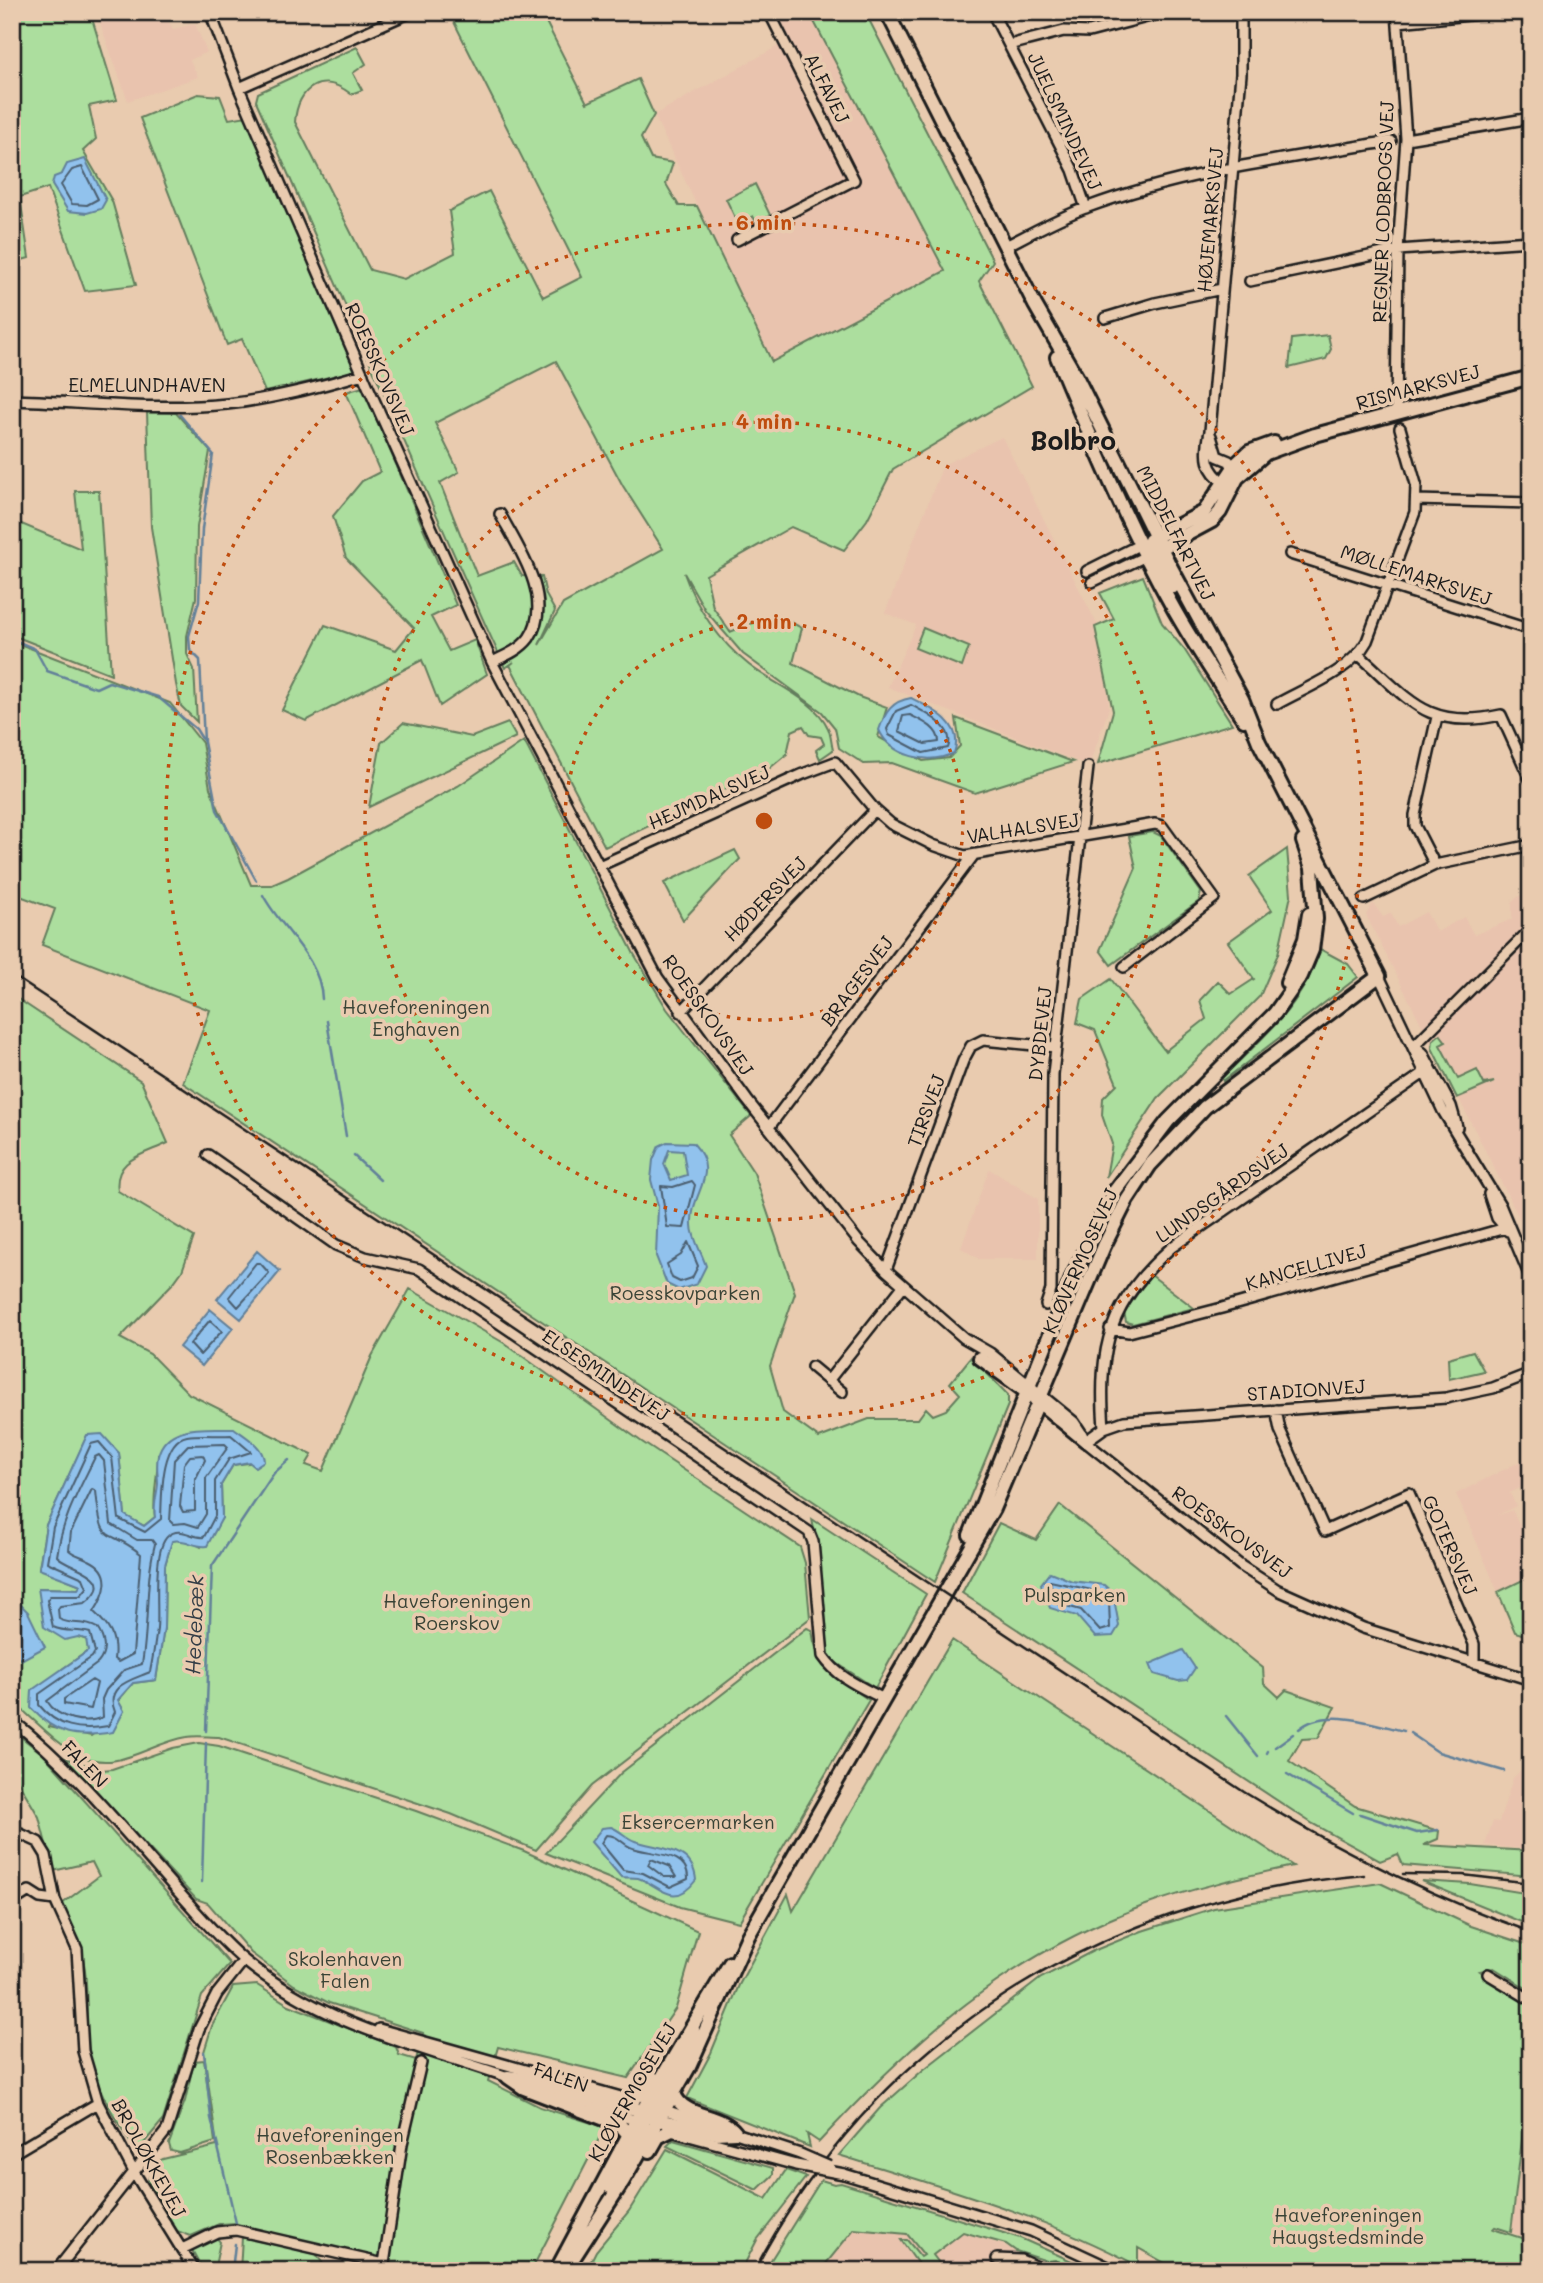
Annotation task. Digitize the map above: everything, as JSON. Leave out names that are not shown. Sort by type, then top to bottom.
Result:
[{"type":"main road","name":"MIDDELFARTVEJ","points":[[887,12],[1035,305],[1092,440],[1242,699],[1259,742]]},
{"type":"main road","name":"MIDDELFARTVEJ","points":[[1035,305],[1076,376],[1154,546],[1181,622],[1259,742],[1379,976]]},
{"type":"main road","name":"RISMARKSVEJ","points":[[1154,546],[1204,513],[1249,452],[1262,446],[1315,435],[1531,377]]},
{"type":"main road","points":[[1154,546],[1238,680],[1242,699]]},
{"type":"main road","name":"KLØVERMOSEVEJ","points":[[565,2271],[650,2115],[694,2021],[748,1936],[1006,1479],[1010,1452],[1033,1397],[1062,1305],[1110,1200],[1140,1155],[1287,998],[1301,976],[1312,950],[1316,919],[1315,887],[1306,848],[1281,784]]},
{"type":"main road","name":"KLØVERMOSEVEJ","points":[[958,1568],[1033,1397],[1104,1246],[1127,1200],[1150,1165],[1179,1132],[1231,1085],[1379,976]]},
{"type":"main road","points":[[980,1358],[1087,1441]]},
{"type":"main road","name":"KLØVERMOSEVEJ","points":[[556,2271],[629,2135],[674,2093],[705,2037],[748,1936]]},
{"type":"main road","points":[[631,2099],[642,2093],[679,2033],[694,2021]]},
{"type":"main road","points":[[508,2077],[533,2080],[716,2133],[736,2132]]},
{"type":"main road","points":[[508,2077],[524,2088],[620,2124],[629,2135]]},
{"type":"main road","points":[[674,2093],[682,2106],[728,2123],[736,2132]]},
{"type":"main road","points":[[583,2241],[604,2222],[658,2137],[670,2131]]},
{"type":"street","name":"ROESSKOVSVEJ","points":[[210,12],[239,88],[492,663],[658,978],[681,1012],[859,1242],[903,1286],[964,1338],[990,1353],[1033,1397]]},
{"type":"street","points":[[239,88],[411,12]]},
{"type":"street","name":"ALFAVEJ","points":[[737,240],[854,180],[769,12]]},
{"type":"street","name":"JUELSMINDEVEJ","points":[[992,12],[1073,170],[1086,208]]},
{"type":"street","points":[[1009,45],[1064,31],[1089,32],[1166,12]]},
{"type":"street","name":"HØJEMARKSVEJ","points":[[1231,479],[1206,462],[1241,71],[1241,12]]},
{"type":"street","points":[[1398,17],[1501,12]]},
{"type":"street","name":"REGNER LODBROGS VEJ","points":[[1396,413],[1398,250],[1406,139],[1398,17]]},
{"type":"street","points":[[1406,139],[1531,118]]},
{"type":"street","points":[[1006,246],[1086,208],[1232,167],[1391,141]]},
{"type":"street","points":[[1250,281],[1398,250],[1531,241]]},
{"type":"street","points":[[1105,318],[1155,303],[1222,289]]},
{"type":"street","name":"ELMELUNDHAVEN","points":[[12,400],[129,406],[226,404],[301,391],[363,374]]},
{"type":"street","points":[[1277,704],[1359,654],[1389,585],[1415,512],[1416,484],[1400,428]]},
{"type":"street","points":[[1210,431],[1217,456],[1229,461],[1231,479]]},
{"type":"street","points":[[1416,500],[1531,503]]},
{"type":"street","points":[[492,663],[517,649],[528,639],[537,611],[532,576],[500,514]]},
{"type":"street","name":"MIDDELFARTVEJ","points":[[1087,571],[1154,546]]},
{"type":"street","name":"MIDDELFARTVEJ","points":[[1092,582],[1154,546]]},
{"type":"street","name":"MØLLEMARKSVEJ","points":[[1290,554],[1531,630]]},
{"type":"street","points":[[1359,654],[1423,710],[1437,717],[1468,720],[1501,715],[1531,781]]},
{"type":"street","points":[[1435,865],[1415,826],[1415,815],[1437,717]]},
{"type":"street","name":"HEJMDALSVEJ","points":[[599,866],[835,762]]},
{"type":"street","name":"VALHALSVEJ","points":[[835,762],[875,810],[891,824],[952,853],[973,856],[1155,824],[1162,826],[1214,898],[1124,967]]},
{"type":"street","name":"DYBDEVEJ","points":[[1046,1305],[1051,1290],[1050,1122],[1055,1047],[1088,767]]},
{"type":"street","name":"HØDERSVEJ","points":[[681,1012],[875,810]]},
{"type":"street","points":[[1364,899],[1435,865],[1531,845]]},
{"type":"street","name":"BRAGESVEJ","points":[[769,1127],[973,856]]},
{"type":"street","points":[[1414,1046],[1531,929]]},
{"type":"street","name":"MIDDELFARTVEJ","points":[[1379,976],[1414,1046],[1423,1073],[1458,1131],[1486,1186],[1493,1209],[1509,1230],[1530,1274]]},
{"type":"street","name":"TIRSVEJ","points":[[886,1270],[963,1061],[971,1046],[983,1040],[1055,1047]]},
{"type":"street","name":"MIDDELFARTVEJ","points":[[1414,1046],[1423,1053],[1451,1107],[1458,1131]]},
{"type":"street","name":"LUNDSGÅRDSVEJ","points":[[1104,1428],[1101,1382],[1111,1329],[1124,1301],[1147,1269],[1172,1247],[1423,1073]]},
{"type":"street","name":"ELSESMINDEVEJ","points":[[208,1155],[336,1245],[365,1257],[419,1269],[809,1532],[813,1542],[823,1656],[831,1668],[845,1678],[884,1699]]},
{"type":"street","name":"KANCELLIVEJ","points":[[1111,1329],[1129,1332],[1509,1230]]},
{"type":"street","points":[[828,1381],[903,1286]]},
{"type":"street","name":"ROESSKOVSVEJ","points":[[964,1338],[980,1358]]},
{"type":"street","points":[[812,1367],[842,1392]]},
{"type":"street","name":"STADIONVEJ","points":[[1087,1441],[1104,1428],[1124,1421],[1448,1397],[1493,1388],[1531,1373]]},
{"type":"street","name":"GOTERSVEJ","points":[[1276,1410],[1280,1430],[1325,1531],[1409,1493],[1474,1644],[1474,1663]]},
{"type":"street","name":"ROESSKOVSVEJ","points":[[1087,1441],[1199,1533],[1278,1590],[1363,1628],[1531,1681]]},
{"type":"street","name":"FALEN","points":[[12,1720],[79,1781],[244,1960],[276,1984],[343,2022],[508,2077]]},
{"type":"street","name":"BROLØKKEVEJ","points":[[12,1829],[38,1842],[46,1855],[55,1900],[77,1949],[83,2050],[98,2103],[135,2174],[195,2271]]},
{"type":"street","points":[[12,1902],[29,1891],[40,1898],[55,1900]]},
{"type":"street","points":[[56,2271],[167,2130],[199,2029],[244,1960]]},
{"type":"street","points":[[1488,1974],[1531,2000]]},
{"type":"street","name":"FALEN","points":[[313,2005],[376,2028],[631,2099],[670,2131],[796,2165],[844,2174],[1031,2231],[1117,2271]]},
{"type":"street","points":[[182,2249],[217,2232],[236,2230],[384,2264],[402,2144],[421,2063]]},
{"type":"street","points":[[12,2154],[98,2103]]},
{"type":"street","name":"FALEN","points":[[736,2132],[800,2154],[844,2174]]},
{"type":"street","points":[[998,2259],[1021,2260],[1046,2271]]},
{"type":"shaded area","points":[[96,12],[163,12],[173,29],[195,24],[207,52],[190,60],[198,77],[128,101]]},
{"type":"shaded area","points":[[776,12],[809,12],[945,271],[771,362],[654,115],[789,40]]},
{"type":"shaded area","points":[[1002,437],[1104,638],[1109,708],[1089,766],[888,687],[916,625],[885,613],[943,465]]},
{"type":"shaded area","points":[[1531,889],[1531,1241],[1366,915],[1373,903],[1383,917],[1391,913],[1398,927],[1426,912],[1437,932],[1464,917],[1474,935],[1512,919],[1512,901]]},
{"type":"shaded area","points":[[989,1169],[1038,1199],[1038,1259],[979,1259],[961,1248]]},
{"type":"shaded area","points":[[1531,1456],[1531,1482],[1510,1493],[1516,1506],[1496,1516],[1512,1510],[1531,1546],[1524,1550],[1531,1550],[1531,1576],[1498,1592],[1456,1494]]},
{"type":"shaded area","points":[[1531,1725],[1531,1850],[1485,1845],[1493,1821],[1499,1822],[1513,1778],[1523,1768]]},
{"type":"shaded area","points":[[1531,2063],[1531,2239],[1511,2232]]},
{"type":"shaded area","points":[[854,2229],[907,2234],[963,2232],[1085,2271],[820,2271]]},
{"type":"green space","points":[[12,12],[90,12],[117,100],[89,106],[96,139],[83,151],[112,201],[136,285],[85,291],[48,188],[20,197],[29,258],[12,263]]},
{"type":"green space","points":[[449,12],[541,12],[587,103],[638,79],[654,115],[641,138],[651,159],[673,163],[666,184],[679,206],[697,206],[772,362],[945,271],[809,12],[865,12],[993,261],[979,281],[1032,386],[893,469],[867,520],[844,550],[791,527],[706,575],[713,607],[730,632],[775,614],[802,628],[793,663],[859,697],[887,707],[878,737],[923,761],[949,758],[960,746],[956,718],[1073,762],[975,793],[892,763],[864,764],[839,748],[835,728],[822,712],[743,654],[705,610],[684,573],[695,599],[719,635],[749,665],[814,709],[828,728],[833,750],[820,759],[816,750],[824,744],[821,737],[809,735],[803,726],[792,731],[787,754],[770,768],[605,847],[510,665],[514,662],[505,668],[256,101],[258,93],[357,47],[366,64],[353,73],[362,90],[351,94],[330,84],[313,87],[301,100],[295,122],[370,270],[404,279],[455,253],[449,211],[489,191],[543,297],[582,277]],"holes":[[[556,361],[623,486],[663,549],[563,604],[539,645],[555,611],[546,595],[542,577],[522,576],[514,562],[477,576],[440,483],[459,472],[435,423]]]},
{"type":"green space","points":[[198,94],[220,96],[229,119],[247,116],[355,371],[265,392],[242,339],[227,345],[140,118]]},
{"type":"green space","points":[[755,184],[771,217],[757,224],[753,216],[738,224],[726,199]]},
{"type":"green space","points":[[1328,335],[1331,349],[1326,359],[1289,368],[1292,339]]},
{"type":"green space","points":[[363,387],[456,605],[431,617],[449,651],[475,640],[487,674],[440,706],[422,660],[306,721],[282,710],[325,625],[396,650],[414,628],[346,558],[333,516],[362,481],[380,472],[346,392]]},
{"type":"green space","points":[[147,412],[176,413],[210,451],[197,527],[196,598],[187,636],[187,654],[194,669],[197,722],[181,706],[176,684],[151,527]]},
{"type":"green space","points":[[75,491],[99,491],[111,674],[12,635],[12,520],[81,549]]},
{"type":"green space","points":[[1143,576],[1162,623],[1184,649],[1232,724],[1098,764],[1113,711],[1095,627],[1114,619],[1100,593]]},
{"type":"green space","points":[[923,628],[969,647],[962,667],[915,648]]},
{"type":"green space","name":"Haveforeningen Enghaven","points":[[12,641],[170,703],[202,743],[210,788],[251,885],[272,885],[288,878],[458,786],[524,741],[634,954],[667,1009],[751,1116],[729,1135],[754,1173],[795,1293],[770,1366],[783,1412],[819,1438],[869,1419],[918,1419],[926,1408],[933,1415],[946,1410],[960,1394],[950,1383],[971,1357],[1008,1395],[1008,1405],[935,1582],[183,1083],[210,1010],[42,945],[55,909],[12,893]]},
{"type":"green space","points":[[403,723],[472,737],[508,723],[516,737],[369,807],[381,743]]},
{"type":"green space","points":[[1153,832],[1161,836],[1201,892],[1199,901],[1111,965],[1100,950],[1136,868],[1129,836]]},
{"type":"green space","points":[[1287,849],[1291,895],[1278,954],[1260,996],[1158,1098],[1106,1177],[1112,1144],[1102,1115],[1103,1098],[1117,1084],[1095,1030],[1077,1023],[1082,999],[1111,979],[1165,1051],[1206,1019],[1200,1000],[1218,981],[1231,994],[1254,979],[1228,942],[1272,910],[1249,876]]},
{"type":"green space","points":[[735,850],[740,859],[683,920],[664,883]]},
{"type":"green space","points":[[1320,949],[1348,964],[1358,977],[1223,1081],[1222,1078],[1266,1035],[1292,1004],[1304,987]]},
{"type":"green space","name":"Haveforeningen Roerskov","points":[[12,995],[141,1081],[168,1143],[125,1165],[120,1172],[118,1191],[194,1237],[182,1271],[174,1282],[120,1338],[150,1354],[189,1394],[312,1455],[306,1465],[323,1471],[372,1356],[410,1289],[504,1343],[642,1442],[800,1547],[805,1563],[810,1618],[592,1786],[536,1850],[451,1814],[219,1737],[199,1736],[173,1740],[133,1755],[107,1761],[79,1755],[53,1737],[12,1701],[12,1651],[15,1658],[12,1623]],"holes":[[[87,1436],[119,1453],[125,1516],[144,1526],[155,1517],[158,1455],[264,1461],[233,1465],[221,1485],[222,1518],[201,1547],[185,1538],[172,1541],[165,1565],[164,1628],[156,1680],[133,1683],[118,1701],[124,1711],[91,1736],[49,1727],[62,1669],[88,1651],[87,1640],[78,1637],[39,1588],[78,1589],[81,1585],[39,1568],[46,1525]]]},
{"type":"green space","points":[[1440,1034],[1446,1042],[1440,1045],[1458,1079],[1477,1070],[1484,1084],[1494,1082],[1457,1098],[1432,1048],[1433,1040]]},
{"type":"green space","points":[[1151,1275],[1194,1308],[1133,1324],[1126,1322],[1124,1312]]},
{"type":"green space","points":[[1473,1351],[1484,1371],[1449,1379],[1448,1358]]},
{"type":"green space","name":"Pulsparken","points":[[1060,1505],[1263,1668],[1264,1683],[1279,1697],[1286,1690],[1335,1707],[1318,1738],[1302,1739],[1289,1761],[1355,1806],[1439,1831],[1438,1839],[1424,1845],[1531,1851],[1531,1876],[1403,1865],[1398,1854],[1380,1861],[1313,1824],[962,1593],[999,1523],[1036,1540]]},
{"type":"green space","points":[[812,1519],[926,1594],[875,1688],[829,1658],[825,1645],[819,1556]]},
{"type":"green space","points":[[1531,1576],[1531,1637],[1515,1632],[1498,1592]]},
{"type":"green space","name":"Eksercermarken","points":[[807,1628],[812,1630],[814,1643],[824,1664],[848,1686],[869,1700],[739,1922],[680,1907],[546,1853],[621,1773]]},
{"type":"green space","points":[[952,1640],[1293,1866],[1217,1883],[1143,1906],[1094,1926],[1049,1949],[1006,1975],[928,2035],[891,2068],[819,2142],[807,2134],[810,2147],[687,2098],[711,2053],[739,1985],[788,1894],[793,1911]]},
{"type":"green space","points":[[12,1730],[44,1755],[230,1964],[202,1996],[163,2120],[140,2148],[134,2148],[116,2118],[100,2089],[92,2067],[88,2043],[84,1961],[62,1904],[99,1876],[92,1862],[53,1871],[39,1817],[12,1771]]},
{"type":"green space","name":"Haveforeningen Rosenbækken","points":[[199,1743],[219,1746],[416,1811],[524,1851],[698,1931],[676,2008],[628,2078],[498,2047],[488,2081],[540,2107],[605,2127],[531,2271],[390,2271],[239,2235],[236,2223],[219,2224],[191,2236],[177,2231],[148,2181],[154,2164],[163,2159],[217,2146],[204,2052],[212,2026],[233,1987],[257,1985],[289,2005],[396,2047],[399,2055],[416,2060],[423,2033],[329,2003],[294,1985],[251,1953],[208,1903],[196,1899],[65,1758],[102,1770],[112,1769],[173,1748]]},
{"type":"green space","points":[[1421,1881],[1470,1884],[1531,1894],[1531,1926]]},
{"type":"green space","name":"Haveforeningen Haugstedsminde","points":[[1380,1883],[1471,1926],[1531,1946],[1531,1991],[1494,1968],[1480,1971],[1531,2006],[1531,2063],[1511,2232],[1495,2227],[1493,2229],[1531,2241],[1531,2266],[1501,2271],[1179,2271],[1138,2248],[1138,2266],[1029,2217],[839,2155],[880,2108],[923,2070],[1041,1978],[1093,1951],[1142,1931],[1214,1908]]},
{"type":"green space","points":[[204,2060],[215,2142],[180,2153],[171,2151],[169,2144],[185,2101],[194,2061]]},
{"type":"green space","points":[[673,2140],[773,2168],[773,2175],[757,2190],[667,2146]]},
{"type":"green space","points":[[667,2149],[766,2199],[786,2170],[806,2177],[757,2240],[741,2271],[586,2271],[596,2251],[629,2211]]},
{"type":"green space","points":[[821,2180],[841,2183],[1020,2238],[1094,2271],[1085,2271],[1055,2260],[1047,2261],[1016,2251],[1006,2244],[963,2232],[933,2255],[945,2271],[923,2271],[901,2240],[907,2240],[921,2257],[924,2255],[907,2234],[854,2229],[820,2271],[764,2271]]},
{"type":"green space","points":[[216,2237],[220,2242],[214,2271],[203,2270],[192,2250]]},
{"type":"green space","points":[[242,2237],[316,2254],[326,2268],[336,2270],[345,2264],[352,2271],[240,2271]]},
{"type":"water","points":[[85,159],[106,200],[101,209],[87,213],[68,211],[52,185],[54,177],[62,174],[67,164]]},
{"type":"water","points":[[911,698],[929,707],[951,726],[956,743],[954,753],[933,758],[912,756],[892,747],[885,739],[879,730],[887,713],[894,705]]},
{"type":"water","points":[[667,1142],[693,1143],[705,1164],[703,1183],[693,1213],[692,1230],[706,1266],[697,1284],[679,1290],[667,1284],[656,1256],[658,1206],[651,1180],[653,1160],[659,1146]],"holes":[[[669,1150],[683,1151],[687,1175],[671,1180],[664,1164]]]},
{"type":"water","points":[[257,1251],[280,1271],[241,1319],[217,1299]]},
{"type":"water","points":[[210,1309],[233,1328],[202,1366],[179,1347]]},
{"type":"water","points":[[201,1428],[234,1428],[257,1446],[264,1461],[255,1467],[249,1462],[233,1465],[221,1485],[222,1518],[207,1546],[172,1541],[165,1565],[164,1628],[156,1680],[133,1683],[118,1700],[124,1711],[113,1732],[88,1735],[68,1733],[50,1724],[31,1708],[32,1690],[88,1651],[86,1639],[78,1637],[65,1640],[44,1627],[38,1588],[78,1589],[81,1585],[39,1569],[46,1525],[87,1435],[102,1434],[119,1453],[125,1515],[144,1526],[155,1517],[157,1459],[162,1445],[179,1432]]},
{"type":"water","points":[[1050,1572],[1072,1581],[1104,1585],[1113,1593],[1119,1626],[1113,1636],[1095,1637],[1077,1616],[1050,1608],[1041,1584]]},
{"type":"water","points":[[20,1604],[28,1612],[45,1647],[21,1660],[12,1651],[15,1606]]},
{"type":"water","points":[[1183,1650],[1195,1668],[1187,1680],[1178,1681],[1154,1674],[1150,1664]]},
{"type":"water","points":[[611,1827],[635,1841],[681,1855],[693,1869],[696,1880],[688,1889],[673,1895],[638,1878],[621,1877],[591,1842],[602,1828]]},
{"type":"waterway","points":[[180,415],[213,454],[202,529],[199,601],[189,636],[190,650],[200,660],[204,742]]},
{"type":"waterway","name":"Hedebæk","points":[[12,639],[35,649],[47,671],[96,688],[109,682],[158,697],[196,729],[204,742],[217,810],[256,880]]},
{"type":"waterway","name":"Hedebæk","points":[[263,895],[315,970],[322,999]]},
{"type":"waterway","name":"Hedebæk","points":[[327,1021],[346,1136]]},
{"type":"waterway","name":"Hedebæk","points":[[354,1156],[380,1180]]},
{"type":"waterway","name":"Hedebæk","points":[[206,1731],[212,1566],[274,1473],[289,1460]]},
{"type":"waterway","points":[[1226,1716],[1258,1756]]},
{"type":"waterway","points":[[1299,1729],[1310,1722],[1336,1718],[1364,1721],[1404,1731]]},
{"type":"waterway","points":[[1410,1733],[1438,1752],[1504,1771]]},
{"type":"waterway","points":[[1275,1747],[1293,1734]]},
{"type":"waterway","name":"Hedebæk","points":[[202,1882],[206,1743]]},
{"type":"waterway","points":[[1287,1774],[1353,1813]]},
{"type":"waterway","points":[[1360,1814],[1417,1833],[1438,1830]]},
{"type":"waterway","name":"Hedebæk","points":[[204,2052],[211,2118],[236,2223]]},
{"type":"waterway","name":"Hedebæk","points":[[232,2271],[235,2244]]},
{"type":"railway","points":[[12,975],[1244,1792],[1383,1870],[1456,1903],[1531,1932]]},
{"type":"railway","points":[[1403,1874],[1463,1875],[1531,1883]]},
{"type":"railway","points":[[754,2271],[805,2187],[865,2113],[932,2048],[1007,1994],[1088,1948],[1175,1914],[1267,1889],[1364,1875]]},
{"type":"district","name":"Bolbro","points":[[1073,441]]},
{"type":"park label","name":"Roesskovparken","points":[[685,1293]]},
{"type":"park label","name":"Skolenhaven Falen","points":[[345,1970]]}]
